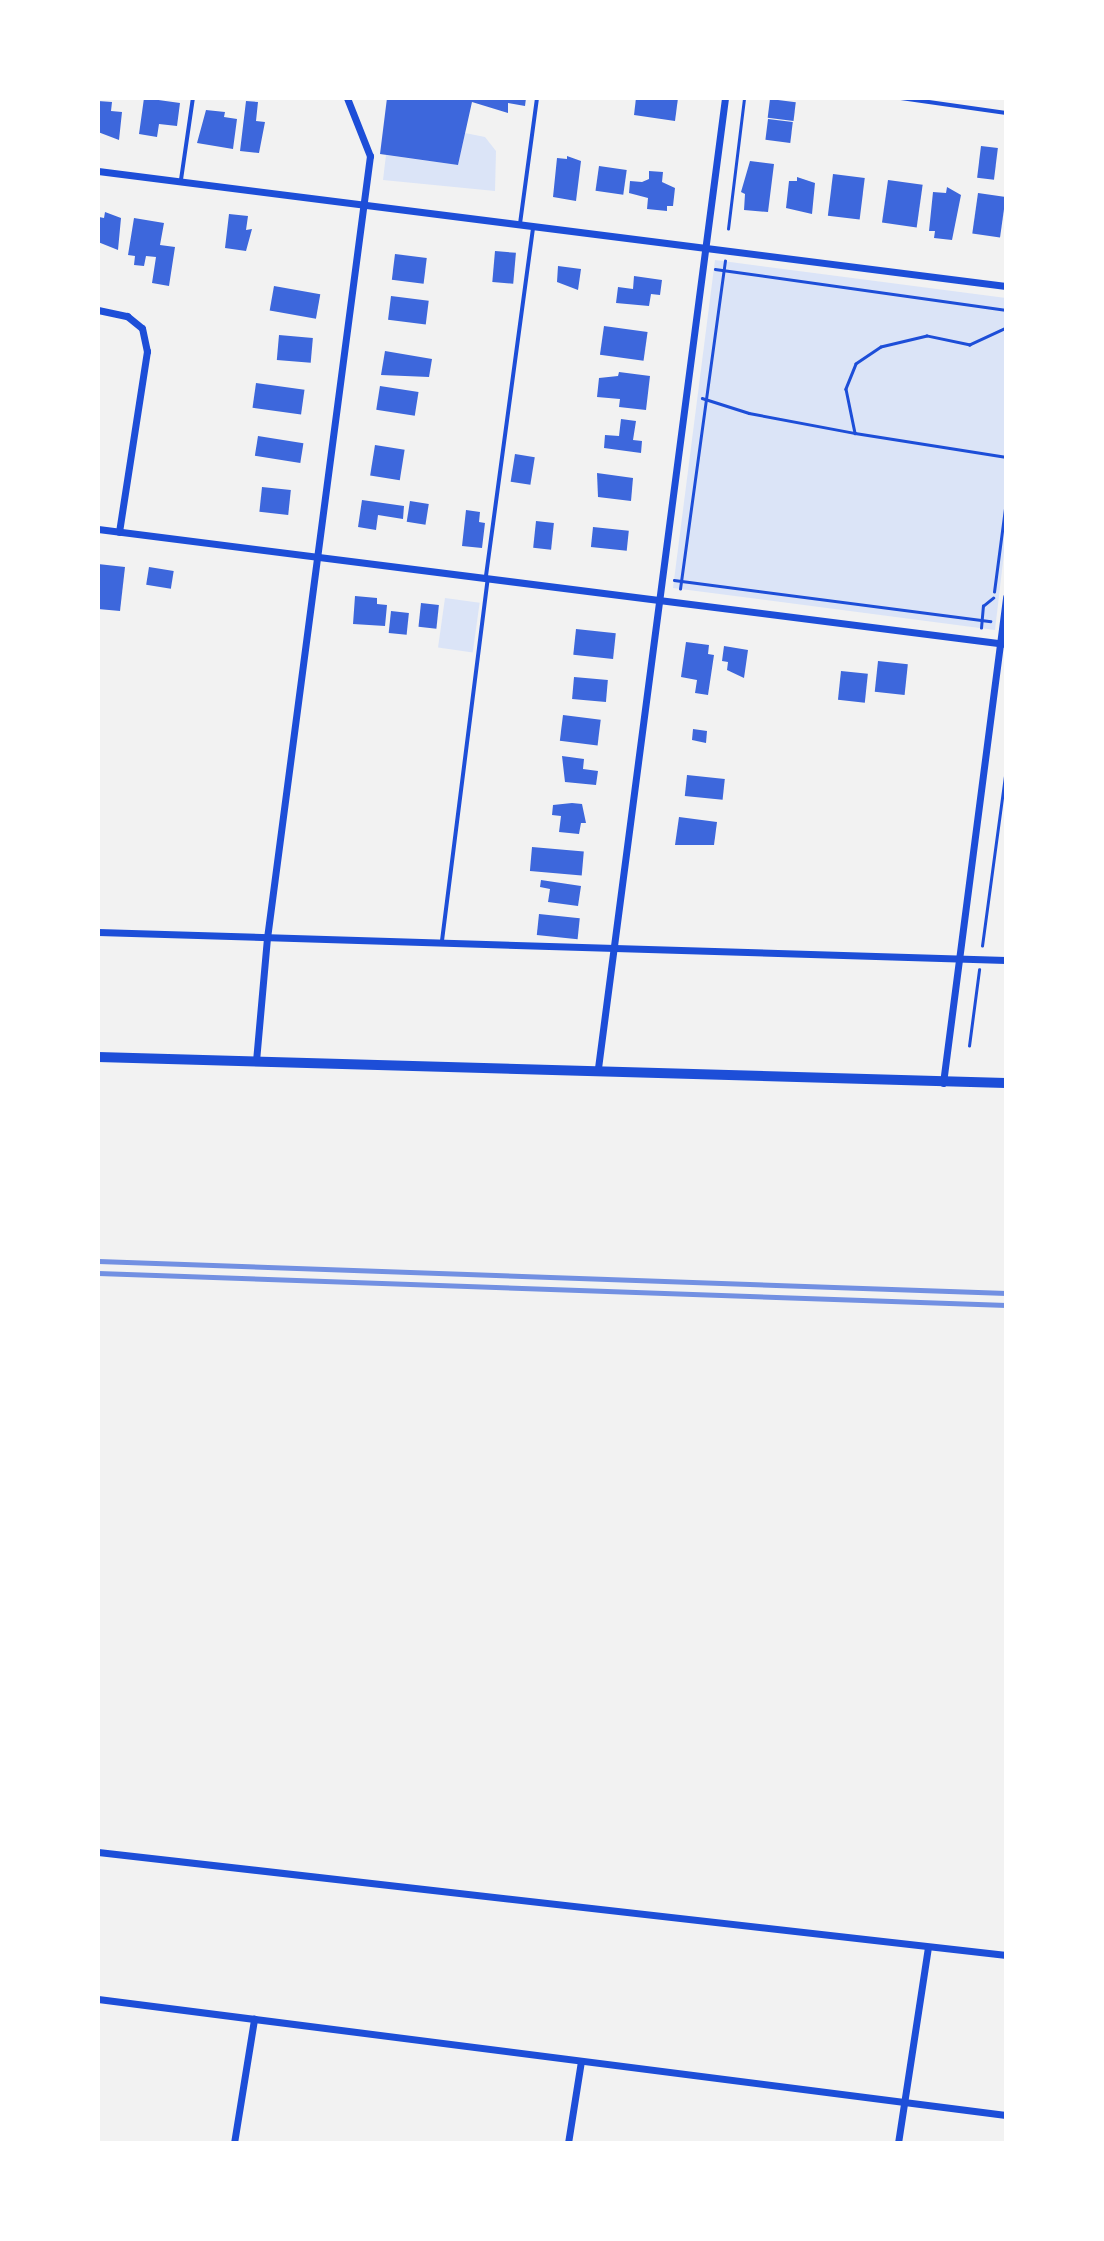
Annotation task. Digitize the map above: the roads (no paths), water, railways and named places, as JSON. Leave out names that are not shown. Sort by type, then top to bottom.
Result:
[{"type":"street","points":[[256,1061],[267,938],[370,156],[347,98]]},
{"type":"street","points":[[598,1068],[725,98]]},
{"type":"street","points":[[98,171],[703,251],[1006,286]]},
{"type":"street","points":[[98,310],[127,317],[142,328],[147,351],[119,532]]},
{"type":"street","points":[[98,529],[1003,643]]},
{"type":"street","points":[[943,1083],[1003,643],[1006,597]]},
{"type":"street","points":[[98,932],[1006,960]]},
{"type":"street","points":[[98,1057],[598,1068],[943,1083],[1006,1083]]},
{"type":"street","points":[[98,1852],[1006,1955]]},
{"type":"street","points":[[898,2143],[928,1948]]},
{"type":"street","points":[[98,1999],[1006,2115]]},
{"type":"street","points":[[234,2143],[254,2020]]},
{"type":"street","points":[[568,2143],[582,2061]]},
{"type":"lane","points":[[181,182],[192,98]]},
{"type":"lane","points":[[520,226],[537,98]]},
{"type":"lane","points":[[901,98],[1006,113]]},
{"type":"lane","points":[[442,944],[533,228]]},
{"type":"railway","points":[[98,1261],[1006,1293]]},
{"type":"railway","points":[[98,1273],[1006,1305]]}]
